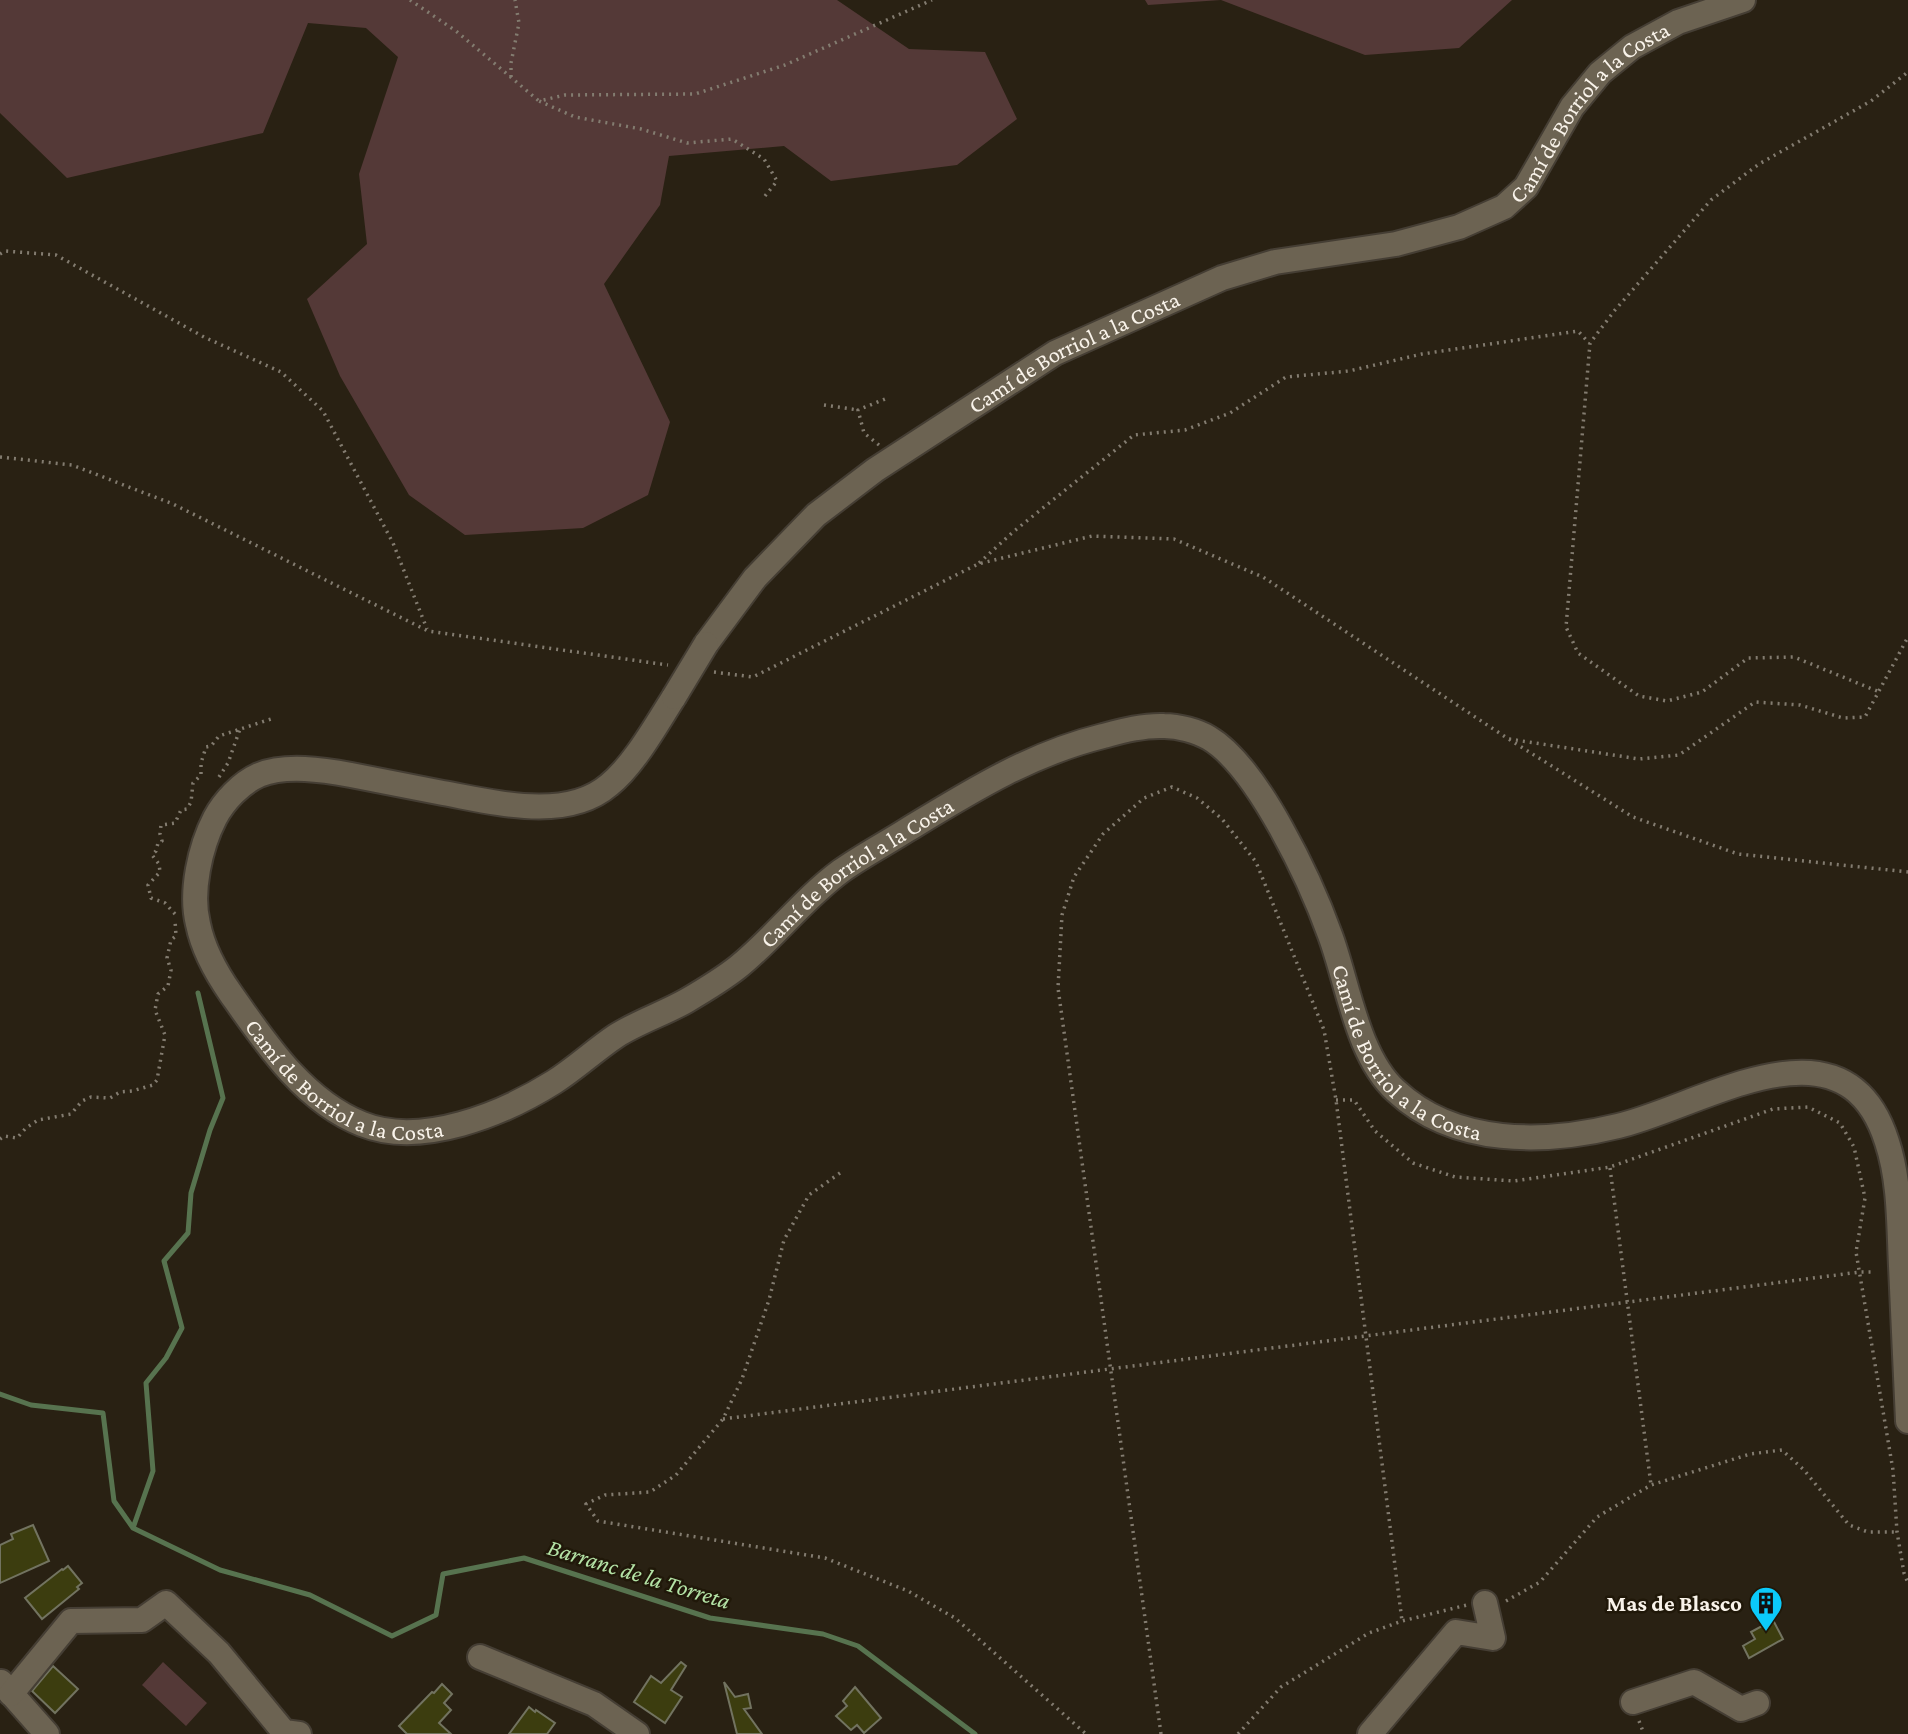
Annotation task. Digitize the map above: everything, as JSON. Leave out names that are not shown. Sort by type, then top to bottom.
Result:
[{"type":"street","name":"Camí de Borriol a la Costa","points":[[1743,0],[1678,22],[1632,47],[1600,73],[1572,107],[1526,187],[1504,207],[1459,228],[1396,244],[1275,262],[1222,278],[1055,353],[894,458],[816,515],[755,578],[706,643],[642,747],[609,786],[584,799],[550,806],[510,806],[332,771],[296,769],[266,772],[249,781],[227,799],[213,822],[201,858],[196,896],[186,918],[227,988],[286,1068],[326,1104],[365,1126],[404,1134],[449,1128],[509,1107],[555,1082],[622,1032],[687,1001],[740,966],[787,918],[839,873],[967,793],[1029,760],[1074,743],[1126,730],[1164,726],[1187,729],[1212,740],[1236,761],[1268,808],[1302,866],[1331,936],[1363,1037],[1381,1075],[1399,1095],[1426,1113],[1462,1128],[1498,1136],[1530,1139],[1573,1135],[1625,1125],[1729,1086],[1768,1075],[1801,1073],[1835,1077],[1857,1090],[1876,1114],[1889,1147],[1898,1198],[1908,1421]]},
{"type":"street","points":[[1370,1734],[1456,1632],[1493,1638],[1485,1603]]},
{"type":"street","points":[[47,1734],[6,1688],[71,1621],[142,1620],[166,1604],[219,1653],[284,1732],[299,1734]]},
{"type":"street","points":[[480,1657],[594,1704],[637,1734]]},
{"type":"street","points":[[1633,1702],[1694,1682],[1741,1709],[1758,1703]]},
{"type":"path","points":[[410,0],[456,31],[539,101],[575,117],[641,129],[687,143],[732,139],[764,159],[777,181],[765,196]]},
{"type":"path","points":[[511,77],[519,23],[515,0]]},
{"type":"path","points":[[539,101],[565,95],[695,94],[785,65],[932,0]]},
{"type":"path","points":[[1877,691],[1794,657],[1748,658],[1702,692],[1667,701],[1639,696],[1578,653],[1566,627],[1590,343],[1615,310],[1711,200],[1759,164],[1871,101],[1908,72]]},
{"type":"path","points":[[0,254],[5,251],[55,255],[204,337],[281,372],[323,411],[393,543],[428,631]]},
{"type":"path","points":[[978,564],[1013,532],[1135,435],[1185,430],[1197,426],[1230,413],[1286,377],[1349,371],[1422,354],[1578,331],[1590,343]]},
{"type":"path","points":[[824,405],[858,410],[885,399]]},
{"type":"path","points":[[858,410],[864,433],[894,458]]},
{"type":"path","points":[[0,457],[72,465],[173,504],[428,631],[671,665]]},
{"type":"path","points":[[712,671],[752,677],[978,564],[1091,536],[1174,539],[1263,577],[1507,738],[1633,817],[1738,854],[1908,872]]},
{"type":"path","points":[[1507,738],[1639,759],[1679,755],[1755,702],[1800,705],[1843,719],[1865,717],[1908,637]]},
{"type":"path","points":[[0,1139],[4,1136],[17,1138],[38,1120],[71,1114],[82,1101],[91,1097],[110,1098],[120,1092],[153,1085],[157,1080],[165,1035],[155,1010],[158,994],[168,986],[171,970],[167,958],[171,940],[186,918],[164,903],[151,898],[148,886],[160,873],[159,864],[152,855],[162,841],[161,825],[175,823],[181,810],[187,809],[191,802],[193,783],[201,775],[201,763],[206,747],[211,746],[219,736],[271,719]]},
{"type":"path","points":[[1161,1734],[1058,988],[1062,915],[1074,877],[1103,834],[1144,798],[1172,787],[1197,798],[1222,819],[1256,862],[1324,1030],[1336,1100],[1402,1621]]},
{"type":"path","points":[[1336,1100],[1354,1100],[1375,1131],[1413,1163],[1455,1177],[1514,1181],[1610,1167],[1773,1109],[1808,1107],[1840,1123],[1854,1147],[1865,1198],[1856,1252],[1893,1470],[1903,1573],[1908,1583]]},
{"type":"path","points":[[1610,1167],[1651,1485]]},
{"type":"path","points":[[840,1173],[809,1195],[784,1240],[765,1313],[742,1379],[723,1419],[676,1475],[650,1492],[605,1495],[586,1504],[598,1521],[825,1558],[908,1591],[955,1618],[1086,1734]]},
{"type":"path","points":[[723,1419],[1627,1301],[1875,1272]]},
{"type":"path","points":[[1238,1734],[1281,1687],[1369,1633],[1402,1621],[1464,1606],[1506,1601],[1540,1582],[1597,1517],[1651,1485],[1750,1454],[1782,1450],[1804,1470],[1849,1525],[1868,1532],[1897,1532]]},
{"type":"shaded area","points":[[0,0],[837,0],[909,49],[985,52],[1017,119],[957,165],[831,181],[784,146],[669,156],[660,205],[604,284],[670,422],[648,495],[583,528],[465,535],[409,495],[340,376],[307,299],[367,244],[359,174],[398,57],[366,28],[308,23],[263,133],[67,178],[0,113]]},
{"type":"shaded area","points":[[1145,0],[1221,0],[1148,5]]},
{"type":"shaded area","points":[[1221,0],[1512,0],[1459,48],[1365,55]]},
{"type":"shaded area","points":[[163,1662],[207,1703],[186,1726],[142,1685]]},
{"type":"building","points":[[33,1525],[49,1561],[0,1583],[0,1545],[13,1539],[11,1534]]},
{"type":"building","points":[[68,1566],[82,1583],[77,1587],[79,1589],[42,1619],[25,1598]]},
{"type":"building","name":"Mas de Blasco","points":[[1773,1620],[1783,1639],[1749,1658],[1743,1646],[1755,1639],[1751,1632]]},
{"type":"building","points":[[681,1662],[686,1666],[671,1690],[682,1697],[665,1723],[634,1702],[651,1676],[661,1683]]},
{"type":"building","points":[[53,1666],[78,1689],[55,1713],[32,1691]]},
{"type":"building","points":[[724,1682],[735,1697],[748,1694],[751,1708],[744,1709],[762,1734],[737,1734]]},
{"type":"building","points":[[442,1684],[452,1694],[444,1703],[451,1710],[439,1723],[451,1734],[407,1734],[399,1726]]},
{"type":"building","points":[[855,1687],[881,1718],[864,1733],[857,1725],[851,1730],[836,1716],[847,1706],[843,1701]]},
{"type":"building","points":[[529,1707],[555,1723],[547,1734],[509,1734]]},
{"type":"waterway","points":[[133,1528],[153,1471],[146,1383],[166,1358],[182,1328],[164,1261],[188,1233],[191,1193],[210,1130],[223,1098],[198,993]]},
{"type":"waterway","name":"Barranc de la Torreta","points":[[0,1394],[31,1405],[103,1413],[114,1501],[133,1528],[220,1570],[310,1595],[392,1636],[436,1615],[443,1574],[524,1558],[710,1618],[823,1634],[858,1646],[975,1734]]},
{"type":"place","name":"Mas de Blasco","points":[[1766,1633]]}]
